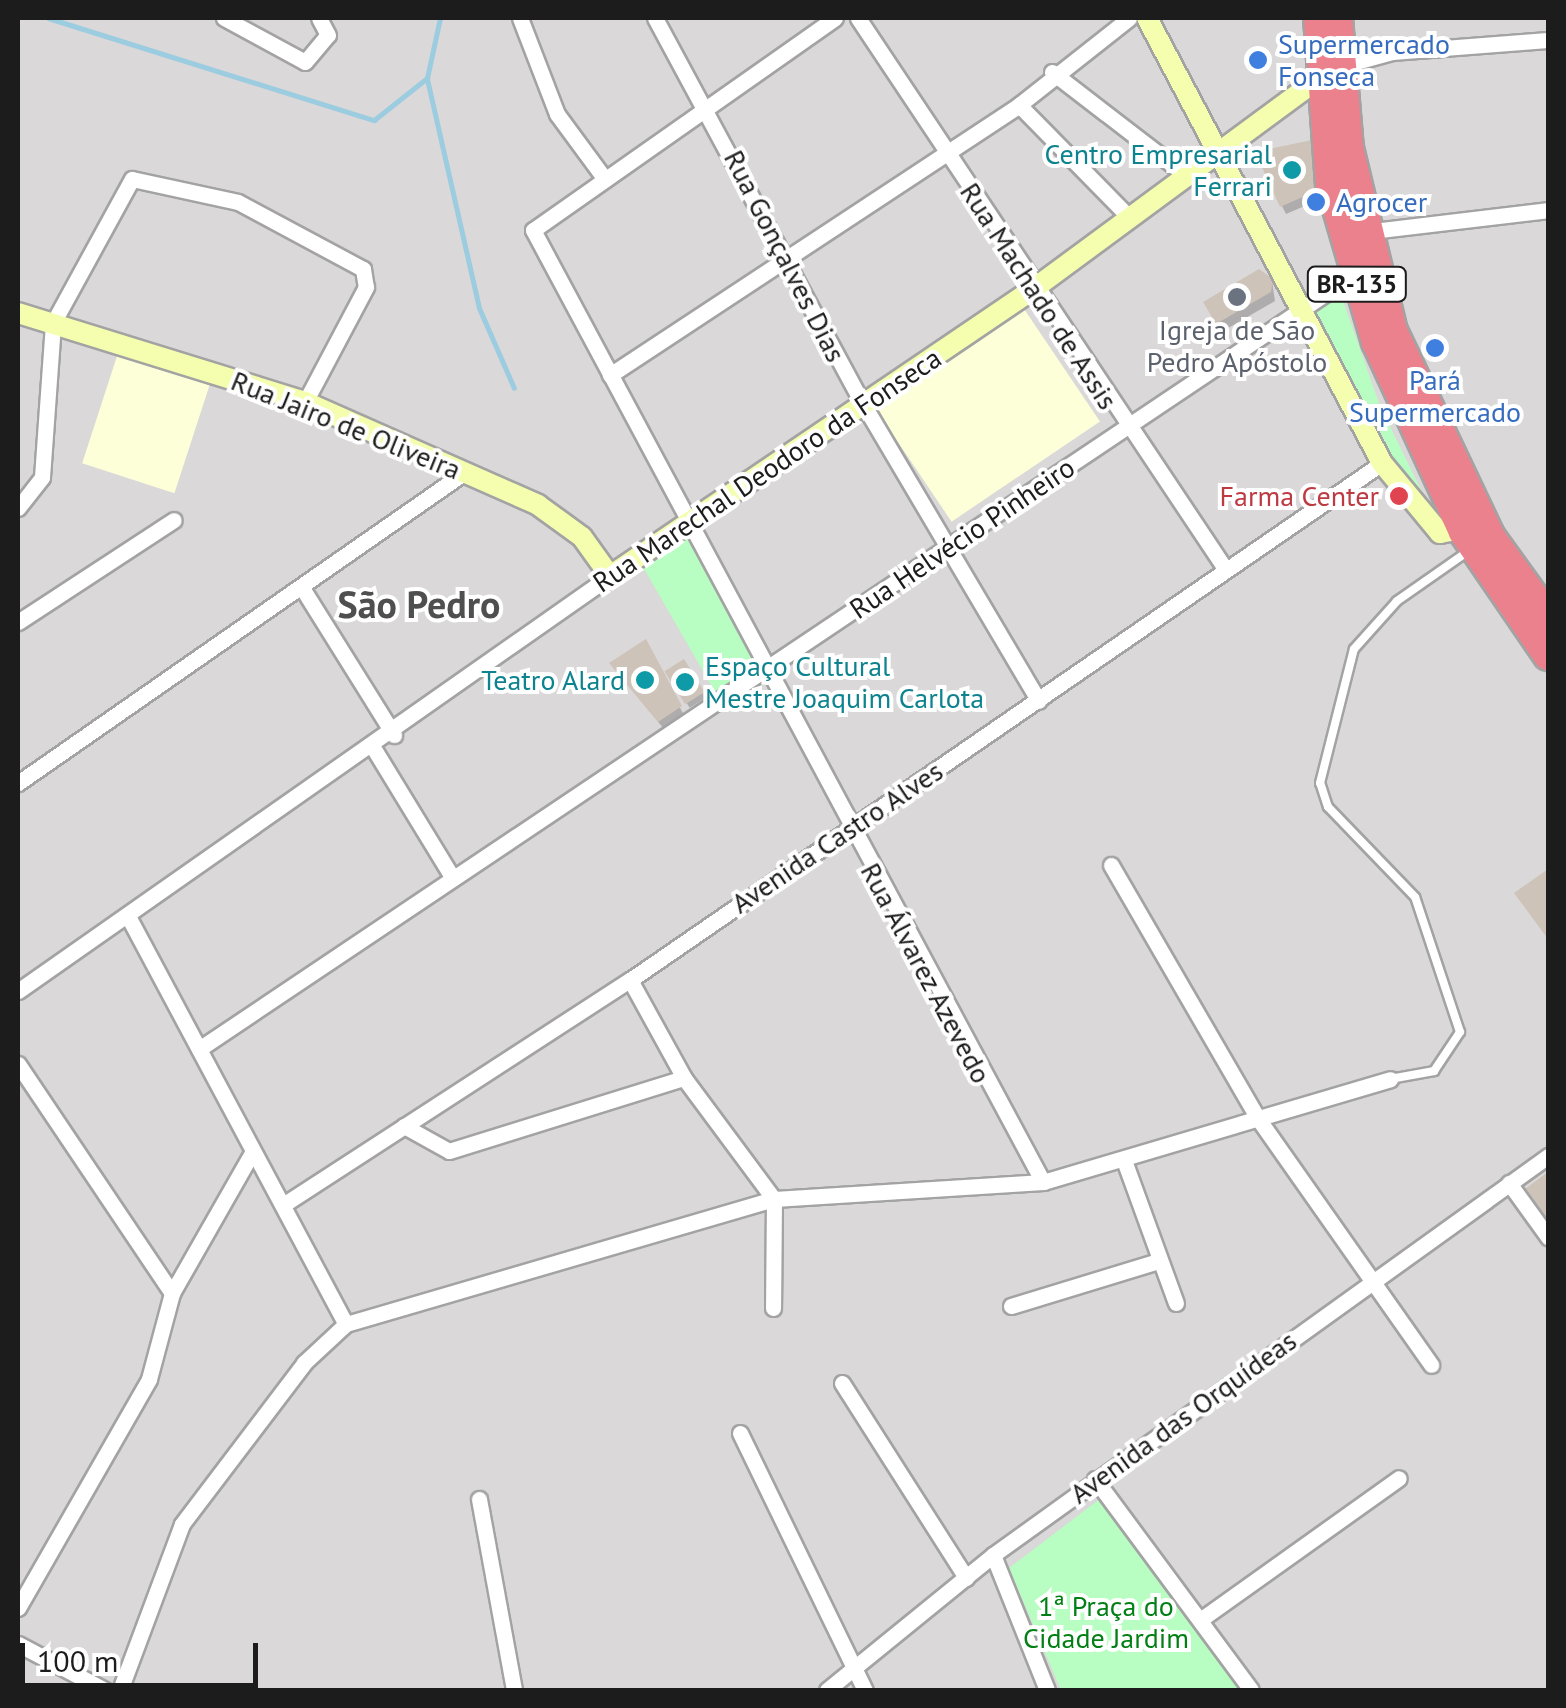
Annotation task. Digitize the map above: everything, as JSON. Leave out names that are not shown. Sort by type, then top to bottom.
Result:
[{"type":"highway","name":"BR-135","points":[[1318,18],[1363,254]]},
{"type":"highway","name":"BR-135","points":[[1338,18],[1330,71],[1330,185],[1363,254],[1477,534],[1541,610],[1548,656]]},
{"type":"street","points":[[224,18],[304,62],[328,35],[319,18]]},
{"type":"street","points":[[520,18],[557,114],[605,179],[708,106],[813,22],[835,18]]},
{"type":"street","name":"Rua Gonçalves Dias","points":[[655,18],[708,106],[862,402],[1039,701]]},
{"type":"street","name":"Rua Machado de Assis","points":[[858,18],[1032,290],[1226,570]]},
{"type":"street","points":[[610,375],[782,254],[943,148],[1018,105],[1052,72],[1129,18]]},
{"type":"street","points":[[1147,18],[1297,312],[1382,463],[1429,525],[1447,536],[1477,534]]},
{"type":"street","name":"Rua Marechal Deodoro da Fonseca","points":[[18,991],[130,920],[394,736],[610,576],[688,529],[862,402],[1032,290],[1188,176],[1220,158],[1330,71],[1392,52],[1548,40]]},
{"type":"street","points":[[1052,72],[1188,176]]},
{"type":"street","points":[[1018,105],[1130,218]]},
{"type":"street","points":[[18,508],[42,477],[53,323],[122,188],[146,178],[238,202],[363,269],[366,287],[305,402]]},
{"type":"street","name":"Rua Álvarez Azevedo","points":[[605,179],[533,230],[688,529],[769,670],[848,827],[1043,1182]]},
{"type":"street","name":"Rua Helvécio Pinheiro","points":[[200,1048],[769,670],[1297,312],[1363,254],[1548,210]]},
{"type":"street","name":"Rua Jairo de Oliveira","points":[[18,313],[305,402],[464,472],[562,521],[610,576]]},
{"type":"street","name":"Avenida Castro Alves","points":[[286,1203],[630,980],[1382,463]]},
{"type":"street","points":[[20,776],[304,591],[464,472]]},
{"type":"street","points":[[18,622],[174,520]]},
{"type":"street","points":[[304,591],[394,736]]},
{"type":"street","points":[[374,749],[452,877]]},
{"type":"street","points":[[1112,866],[1257,1117],[1430,1366]]},
{"type":"street","points":[[130,920],[252,1152],[286,1203],[346,1324]]},
{"type":"street","points":[[630,980],[684,1078],[774,1199],[774,1308]]},
{"type":"street","points":[[18,1064],[172,1293]]},
{"type":"street","points":[[404,1126],[448,1151],[684,1078]]},
{"type":"street","points":[[120,1690],[182,1524],[304,1363],[346,1324],[774,1199],[1043,1182],[1125,1163],[1257,1117],[1390,1078]]},
{"type":"street","points":[[18,1608],[150,1379],[172,1293],[252,1152]]},
{"type":"street","name":"Avenida das Orquídeas","points":[[828,1690],[992,1555],[1548,1156]]},
{"type":"street","points":[[1125,1163],[1176,1303]]},
{"type":"street","points":[[1509,1183],[1548,1238]]},
{"type":"street","points":[[1011,1306],[1158,1260]]},
{"type":"street","points":[[842,1383],[966,1578]]},
{"type":"street","points":[[740,1433],[865,1690]]},
{"type":"street","points":[[1200,1620],[1398,1478]]},
{"type":"street","points":[[1096,1480],[1251,1690]]},
{"type":"street","points":[[479,1500],[514,1690]]},
{"type":"street","points":[[992,1555],[1048,1690]]},
{"type":"street","points":[[18,1644],[105,1690]]},
{"type":"lane","points":[[1390,1078],[1434,1070],[1460,1032],[1416,897],[1328,807],[1320,784],[1354,649],[1397,601],[1477,534]]},
{"type":"shaded area","points":[[18,18],[1548,18],[1548,1690],[18,1690]]},
{"type":"shaded area","points":[[1020,303],[1100,422],[952,522],[872,403]]},
{"type":"shaded area","points":[[118,353],[210,383],[174,493],[82,463]]},
{"type":"green space","points":[[1341,295],[1380,406],[1426,500],[1383,448],[1313,312]]},
{"type":"green space","points":[[688,529],[770,670],[719,699],[638,558]]},
{"type":"green space","name":"1ª Praça do Cidade Jardim","points":[[1101,1498],[1241,1690],[1061,1690],[1009,1568]]},
{"type":"building","name":"Centro Empresarial Ferrari","points":[[1317,139],[1323,188],[1280,207],[1255,152]]},
{"type":"building","name":"Igreja de São Pedro Apóstolo","points":[[1259,269],[1273,279],[1271,292],[1216,324],[1203,302]]},
{"type":"building","points":[[646,639],[682,706],[658,722],[609,663]]},
{"type":"building","name":"Espaço Cultural Mestre Joaquim Carlota","points":[[684,659],[705,692],[685,704],[664,671]]},
{"type":"building","points":[[1548,869],[1548,939],[1514,893]]},
{"type":"building","points":[[1548,1172],[1548,1222],[1525,1189]]},
{"type":"waterway","points":[[48,18],[374,120],[427,78],[440,18]]},
{"type":"waterway","points":[[427,79],[479,308],[514,388]]},
{"type":"place","name":"Supermercado Fonseca","points":[[1258,60]]},
{"type":"place","name":"Centro Empresarial Ferrari","points":[[1292,170]]},
{"type":"place","name":"Agrocer","points":[[1316,202]]},
{"type":"place","name":"Igreja de São Pedro Apóstolo","points":[[1237,297]]},
{"type":"place","name":"Pará Supermercado","points":[[1435,348]]},
{"type":"place","name":"Farma Center","points":[[1399,496]]},
{"type":"place","name":"Teatro Alard","points":[[645,680]]},
{"type":"place","name":"Espaço Cultural Mestre Joaquim Carlota","points":[[685,682]]},
{"type":"district","name":"São Pedro","points":[[419,604]]}]
